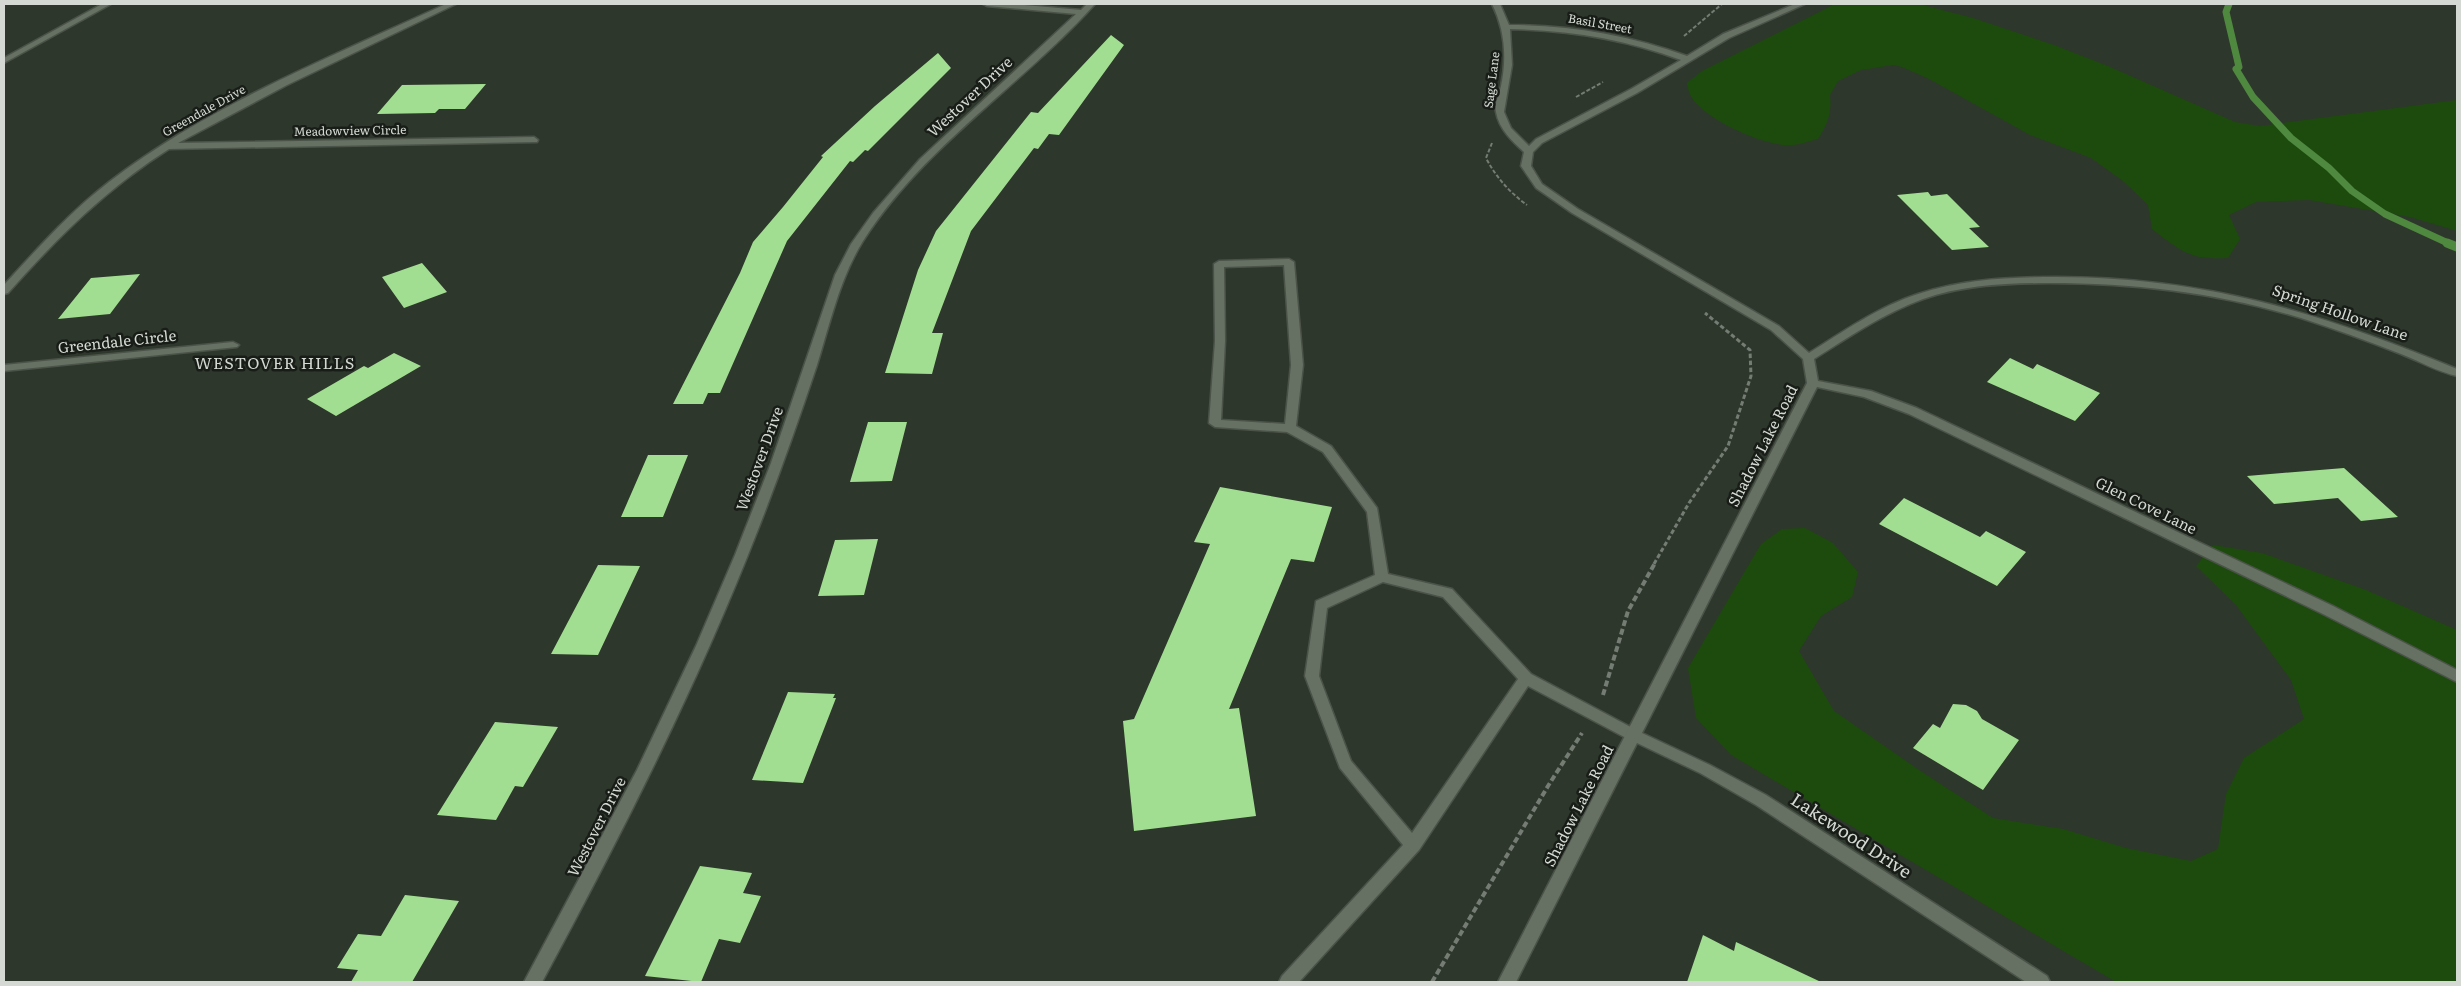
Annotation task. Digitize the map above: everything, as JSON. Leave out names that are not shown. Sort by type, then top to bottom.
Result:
[{"type":"street","points":[[4,61],[107,4]]},
{"type":"street","name":"Greendale Drive","points":[[4,292],[91,201],[127,173],[167,146],[264,93],[452,4]]},
{"type":"street","points":[[987,4],[1087,8]]},
{"type":"street","name":"Sage Lane","points":[[1496,4],[1506,27],[1509,66],[1500,101],[1500,112],[1510,133],[1529,151]]},
{"type":"street","points":[[1801,4],[1726,36],[1634,91],[1539,141],[1529,151],[1526,166],[1539,186],[1575,211],[1776,328],[1808,358]]},
{"type":"street","name":"Westover Drive","points":[[533,982],[640,780],[703,646],[768,486],[840,275],[852,250],[879,211],[921,165],[1087,8]]},
{"type":"street","name":"Basil Street","points":[[1506,27],[1548,27],[1597,33],[1666,51],[1687,59]]},
{"type":"street","name":"Meadowview Circle","points":[[167,146],[534,140]]},
{"type":"street","points":[[1290,428],[1297,365],[1289,262],[1219,264],[1220,341],[1215,423],[1290,428],[1328,448],[1373,511],[1382,577],[1321,605],[1312,676],[1345,764],[1413,845]]},
{"type":"street","name":"Spring Hollow Lane","points":[[1808,358],[1869,320],[1897,305],[1922,295],[1958,287],[2003,281],[2107,279],[2180,286],[2260,302],[2354,331],[2457,374]]},
{"type":"street","name":"Greendale Circle","points":[[4,368],[233,345]]},
{"type":"street","name":"Shadow Lake Road","points":[[1507,982],[1813,383],[1808,358]]},
{"type":"street","name":"Glen Cove Lane","points":[[1813,383],[1867,394],[1912,411],[2328,610],[2457,676]]},
{"type":"street","name":"Lakewood Drive","points":[[1382,577],[1447,593],[1526,678],[1594,716],[1705,769],[1760,800],[2041,982]]},
{"type":"street","points":[[1288,982],[1413,845],[1526,678]]},
{"type":"path","points":[[1666,51],[1722,4]]},
{"type":"path","points":[[1573,98],[1606,81]]},
{"type":"path","points":[[1510,133],[1492,143],[1486,158],[1493,173],[1516,198],[1531,207]]},
{"type":"path","points":[[1432,982],[1548,786],[1594,716],[1604,692],[1628,611],[1689,503],[1728,446],[1751,376],[1750,350],[1704,312]]},
{"type":"green space","points":[[1835,4],[1919,4],[1973,18],[2054,45],[2108,66],[2235,122],[2260,126],[2457,100],[2457,231],[2410,217],[2309,200],[2256,202],[2229,215],[2240,239],[2228,258],[2204,258],[2179,249],[2152,229],[2148,205],[2123,181],[2091,158],[2030,135],[1929,79],[1902,67],[1893,65],[1861,70],[1838,81],[1830,95],[1830,112],[1827,123],[1818,139],[1798,144],[1780,144],[1752,137],[1710,115],[1692,98],[1687,83],[1702,71]]},
{"type":"green space","points":[[1805,528],[1833,543],[1858,572],[1852,597],[1821,616],[1799,651],[1834,711],[1993,818],[2063,829],[2126,848],[2191,861],[2218,849],[2226,794],[2244,758],[2304,719],[2291,680],[2236,605],[2196,566],[2213,545],[2262,553],[2366,590],[2457,630],[2457,982],[2116,982],[1731,755],[1696,718],[1688,668],[1761,544],[1782,529]]},
{"type":"building","points":[[1111,35],[1124,45],[1059,135],[1049,134],[1038,149],[1034,148],[971,231],[932,333],[943,333],[932,374],[885,373],[918,270],[936,231],[1031,112],[1038,113]]},
{"type":"building","points":[[938,53],[951,68],[868,151],[865,150],[853,162],[850,161],[787,241],[720,393],[708,393],[703,404],[673,404],[740,273],[753,242],[823,157],[821,156],[875,106]]},
{"type":"building","points":[[486,84],[465,109],[439,109],[435,113],[377,114],[402,85]]},
{"type":"building","points":[[1928,192],[1931,196],[1947,194],[1980,227],[1969,228],[1989,247],[1952,250],[1897,195]]},
{"type":"building","points":[[422,263],[447,292],[404,308],[382,277]]},
{"type":"building","points":[[140,274],[110,314],[58,319],[91,278]]},
{"type":"building","points":[[394,353],[421,366],[336,416],[307,399],[364,366],[368,368]]},
{"type":"building","points":[[2010,358],[2033,369],[2037,364],[2100,393],[2075,421],[1987,382]]},
{"type":"building","points":[[868,422],[907,422],[892,481],[850,482]]},
{"type":"building","points":[[648,455],[688,455],[663,517],[621,517]]},
{"type":"building","points":[[2344,468],[2398,517],[2361,521],[2338,498],[2274,504],[2247,476]]},
{"type":"building","points":[[1220,487],[1332,507],[1314,562],[1291,559],[1229,709],[1239,708],[1256,816],[1134,831],[1123,721],[1134,719],[1210,544],[1194,542]]},
{"type":"building","points":[[1904,498],[1980,537],[1986,531],[2026,552],[1997,586],[1879,524]]},
{"type":"building","points":[[878,539],[864,595],[818,596],[835,540]]},
{"type":"building","points":[[598,565],[640,566],[598,655],[551,654]]},
{"type":"building","points":[[788,692],[835,694],[833,698],[836,698],[803,783],[752,780]]},
{"type":"building","points":[[1953,704],[1966,705],[1977,711],[1982,719],[2019,740],[1983,790],[1913,748],[1933,724],[1940,728]]},
{"type":"building","points":[[495,722],[558,727],[523,787],[515,786],[496,820],[437,815]]},
{"type":"building","points":[[700,866],[752,873],[743,893],[761,896],[740,943],[719,939],[701,982],[645,976]]},
{"type":"building","points":[[405,895],[459,901],[412,982],[351,982],[358,970],[337,968],[358,934],[381,936]]},
{"type":"building","points":[[1703,935],[1734,951],[1736,942],[1821,982],[1687,982]]},
{"type":"waterway","points":[[2229,4],[2226,12],[2239,67],[2236,69],[2253,97],[2291,138],[2329,168],[2352,191],[2385,214],[2450,244]]},
{"type":"waterway","points":[[2447,243],[2457,247]]},
{"type":"district","name":"WESTOVER HILLS","points":[[275,363]]}]
